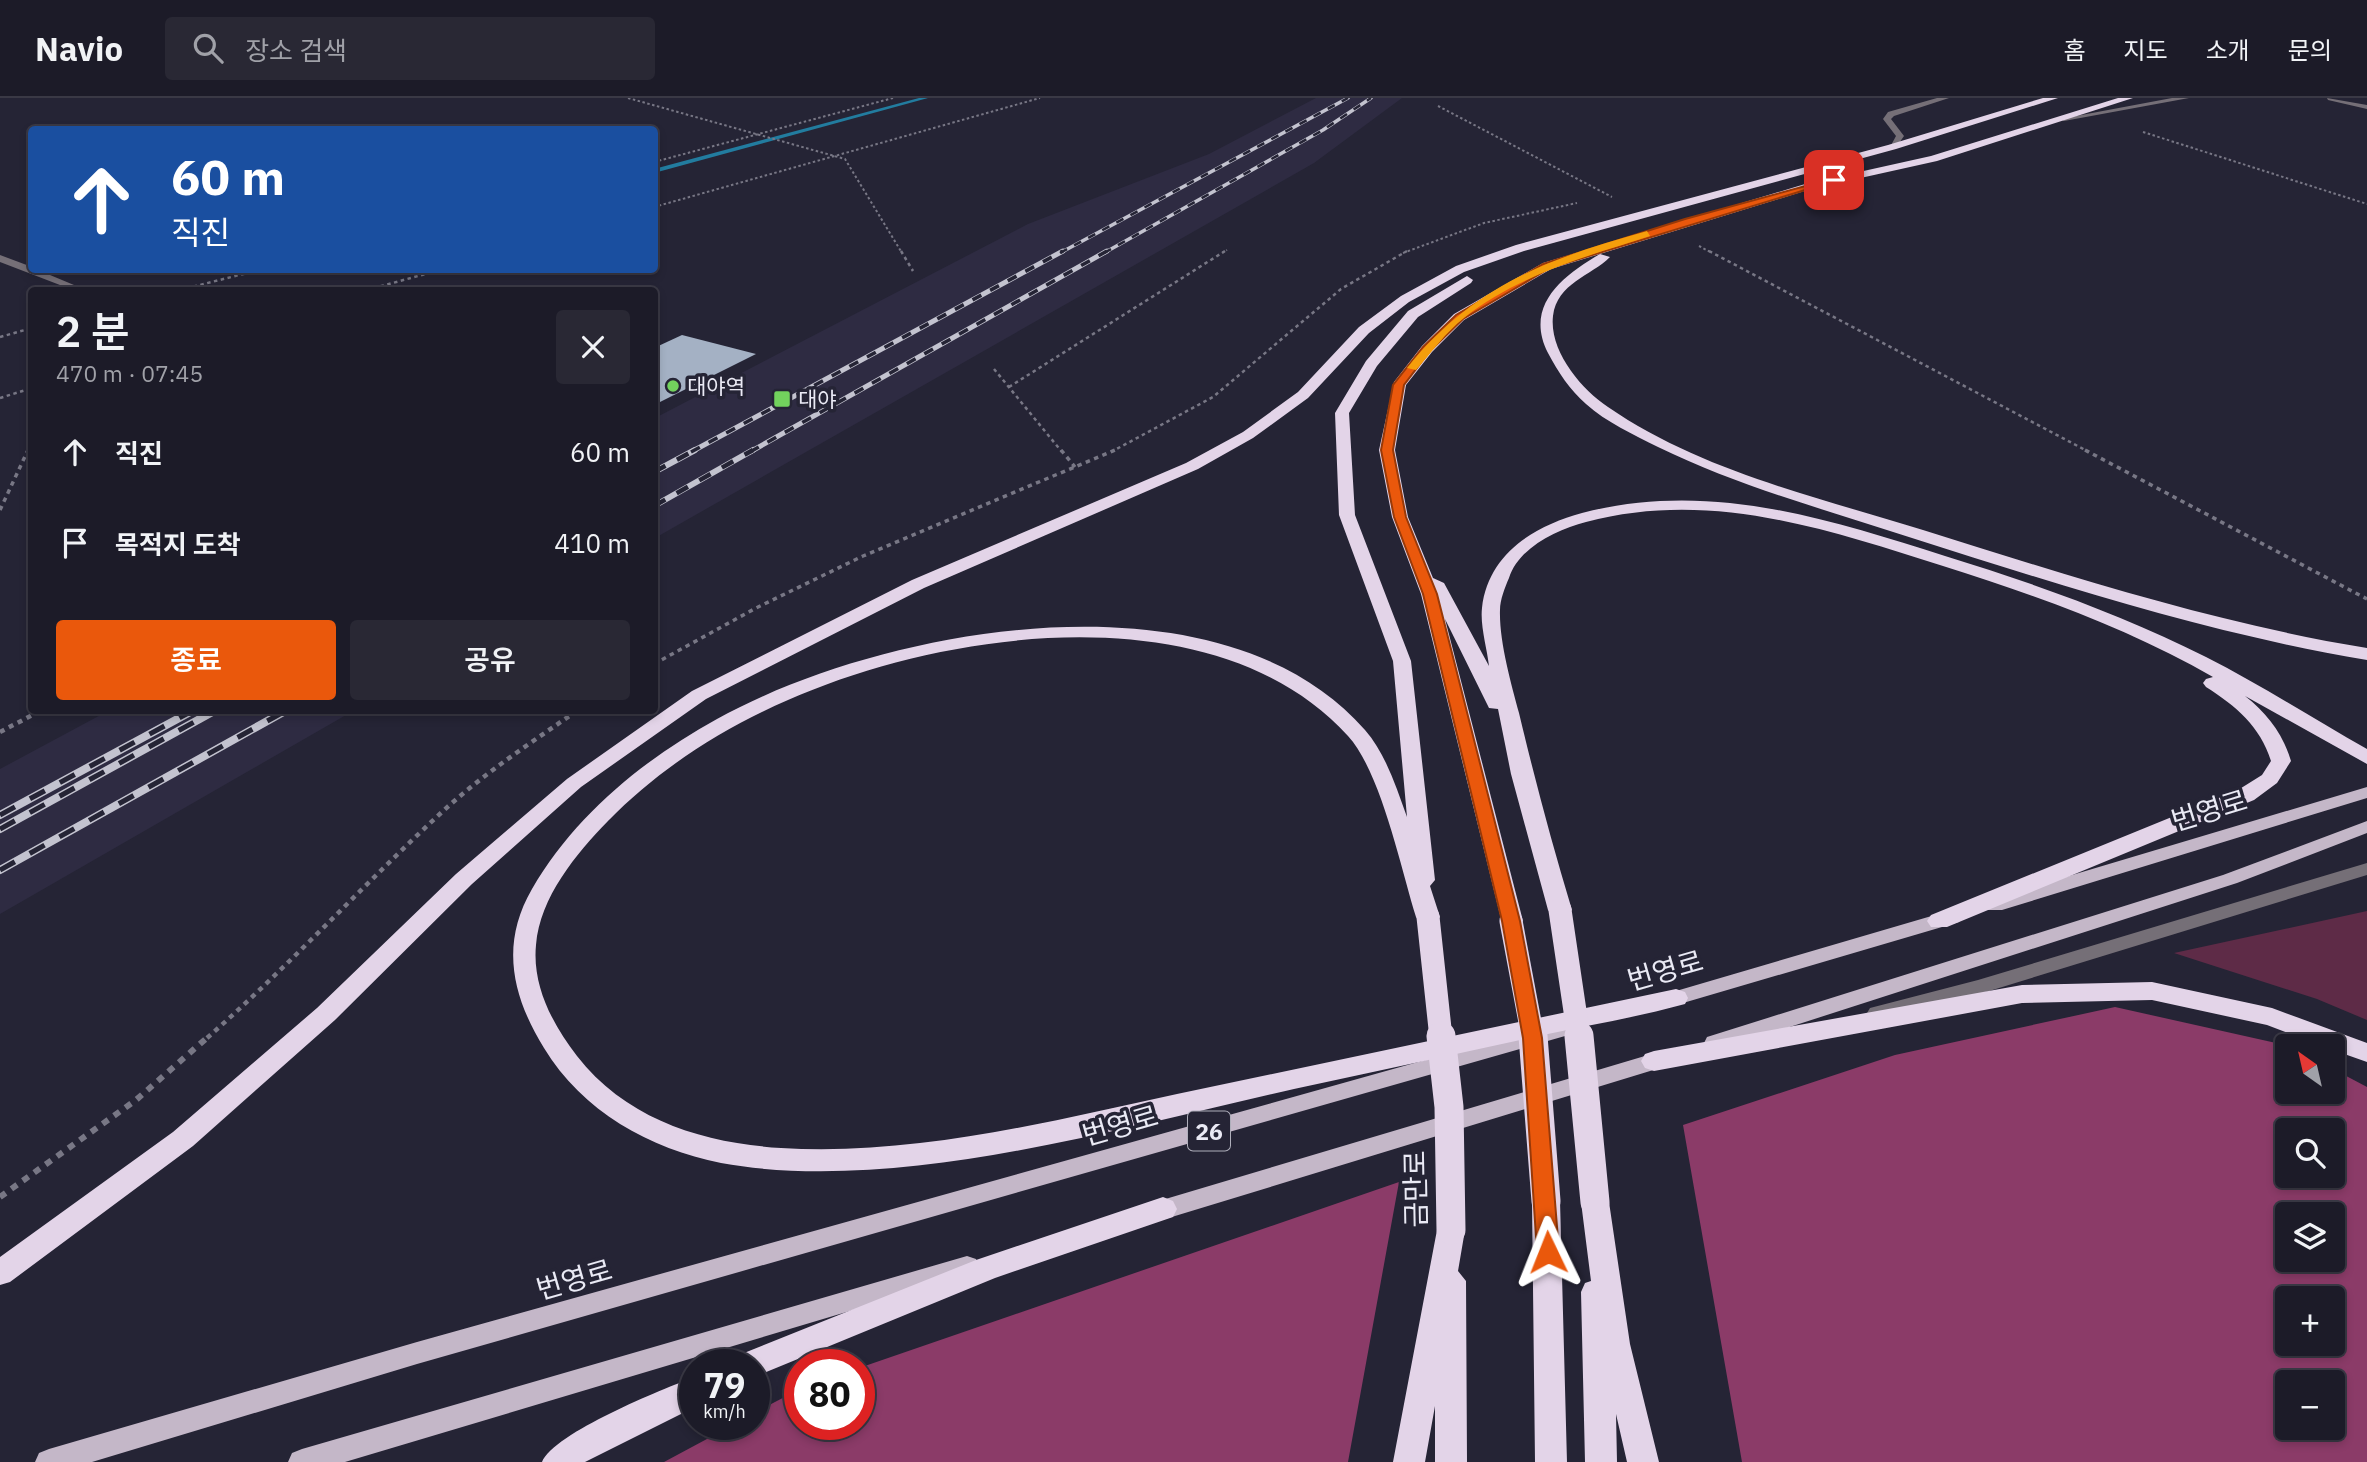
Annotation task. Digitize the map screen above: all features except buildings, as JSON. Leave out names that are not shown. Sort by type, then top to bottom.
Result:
[{"type":"highway","points":[[0,1273],[183,1139],[326,1014],[464,879],[573,783],[699,695],[918,584],[1192,466],[1248,435],[1303,395],[1364,330],[1405,299],[1460,269],[1520,248],[1892,147],[2053,98]]},
{"type":"highway","points":[[1551,1462],[1546,1200],[1533,1038],[1511,921],[1430,594],[1405,530],[1387,450],[1399,385],[1427,349],[1459,317],[1547,266],[1809,186],[1933,159],[2128,98]]},
{"type":"highway","points":[[1428,917],[1402,661],[1347,514],[1342,413],[1371,364],[1413,314],[1475,275],[1505,262],[1653,213]]},
{"type":"highway","points":[[1688,221],[1583,268],[1558,289],[1547,312],[1545,331],[1550,348],[1579,391],[1610,415],[1707,463],[1758,482],[2116,598],[2266,637],[2367,654]]},
{"type":"highway","points":[[1643,1462],[1615,1344],[1595,1202],[1578,1025],[1560,910],[1526,787],[1500,676],[1491,609],[1501,574],[1520,548],[1558,525],[1613,510],[1673,505],[1745,509],[1813,520],[1891,542],[2079,608],[2199,661],[2367,758]]},
{"type":"highway","points":[[1405,530],[1487,680],[1526,787]]},
{"type":"highway","points":[[1891,542],[2071,614],[2187,667],[2223,689],[2256,715],[2277,742],[2281,761],[2270,779],[2246,795],[1938,921]]},
{"type":"highway","points":[[1428,917],[1380,774],[1362,738],[1328,704],[1284,674],[1233,652],[1172,639],[1090,632],[1012,634],[932,648],[788,692],[710,731],[636,780],[587,828],[546,883],[525,931],[525,978],[540,1024],[569,1066],[602,1098],[652,1130],[724,1152],[810,1158],[918,1154],[1034,1134],[1676,998]]},
{"type":"highway","name":"금만로","points":[[1428,917],[1449,1107],[1451,1462]]},
{"type":"highway","points":[[1654,1061],[2022,993],[2152,990],[2272,1017],[2367,1053]]},
{"type":"highway","points":[[1595,1202],[1601,1462]]},
{"type":"highway","points":[[770,1355],[986,1269],[1163,1209]]},
{"type":"highway","points":[[1409,1462],[1451,1230]]},
{"type":"highway","points":[[558,1462],[589,1441],[679,1399]]},
{"type":"main road","name":"번영로","points":[[49,1462],[417,1353],[1676,998],[2367,792]]},
{"type":"main road","points":[[302,1462],[1163,1209],[1654,1061],[2230,879],[2367,827]]},
{"type":"street","points":[[1892,147],[1900,136],[1887,119],[1891,114],[1945,98]]},
{"type":"street","points":[[2064,119],[2185,98]]},
{"type":"street","points":[[2332,98],[2367,107]]},
{"type":"street","points":[[0,258],[28,269]]},
{"type":"street","points":[[0,268],[44,287]]},
{"type":"street","points":[[38,273],[73,287]]},
{"type":"street","points":[[1805,1031],[1979,987],[2367,869]]},
{"type":"path","points":[[628,98],[845,159],[913,271]]},
{"type":"path","points":[[658,161],[893,98]]},
{"type":"path","points":[[658,206],[1040,98]]},
{"type":"path","points":[[1438,106],[1612,197],[1615,205]]},
{"type":"path","points":[[2143,132],[2367,204]]},
{"type":"path","points":[[1599,200],[1612,197]]},
{"type":"path","points":[[658,662],[802,587],[930,526],[1075,467],[1159,428],[1219,392],[1309,315],[1365,273],[1423,243],[1478,222],[1586,202]]},
{"type":"path","points":[[1694,243],[2367,599]]},
{"type":"path","points":[[1009,387],[1227,250]]},
{"type":"path","points":[[192,287],[247,273]]},
{"type":"path","points":[[378,287],[429,273]]},
{"type":"path","points":[[0,337],[28,329]]},
{"type":"path","points":[[994,369],[1075,467]]},
{"type":"path","points":[[0,398],[28,389]]},
{"type":"path","points":[[0,510],[28,450]]},
{"type":"path","points":[[0,732],[34,714]]},
{"type":"path","points":[[0,1197],[136,1100],[269,984],[443,811],[505,761],[572,714]]},
{"type":"shaded area","points":[[1316,98],[1402,98],[1314,163],[658,536],[658,416],[1028,224],[1209,154]]},
{"type":"shaded area","points":[[102,714],[348,714],[0,914],[0,769]]},
{"type":"shaded area","points":[[2367,911],[2367,1020],[2317,999],[2174,953]]},
{"type":"shaded area","points":[[2115,1007],[2275,1043],[2275,1104],[2345,1104],[2345,1075],[2367,1087],[2367,1462],[1742,1462],[1683,1125],[1895,1055]]},
{"type":"shaded area","points":[[1399,1182],[1348,1462],[664,1462],[705,1440],[770,1440],[770,1405],[784,1397],[784,1440],[875,1440],[875,1362]]},
{"type":"waterway","points":[[658,170],[925,98]]},
{"type":"railway","points":[[1060,253],[1348,98]]},
{"type":"railway","points":[[1104,253],[1323,130],[1371,98]]},
{"type":"railway","points":[[691,452],[1063,251]]},
{"type":"railway","points":[[750,452],[1107,251]]},
{"type":"railway","points":[[658,470],[695,450]]},
{"type":"railway","points":[[658,504],[753,450]]},
{"type":"railway","points":[[0,815],[187,714]]},
{"type":"railway","points":[[0,829],[209,714]]},
{"type":"railway","points":[[0,870],[280,714]]},
{"type":"slow traffic","points":[[1412,368],[1459,317],[1503,289],[1547,266],[1647,234]]},
{"type":"place","name":"대야역","points":[[673,386]]},
{"type":"place","name":"대야","points":[[782,399]]},
{"type":"route","points":[[1548,1252],[1533,1038],[1511,921],[1430,594],[1400,517],[1387,450],[1399,385],[1427,349],[1459,317],[1503,289],[1547,266],[1688,221],[1834,180]]}]
